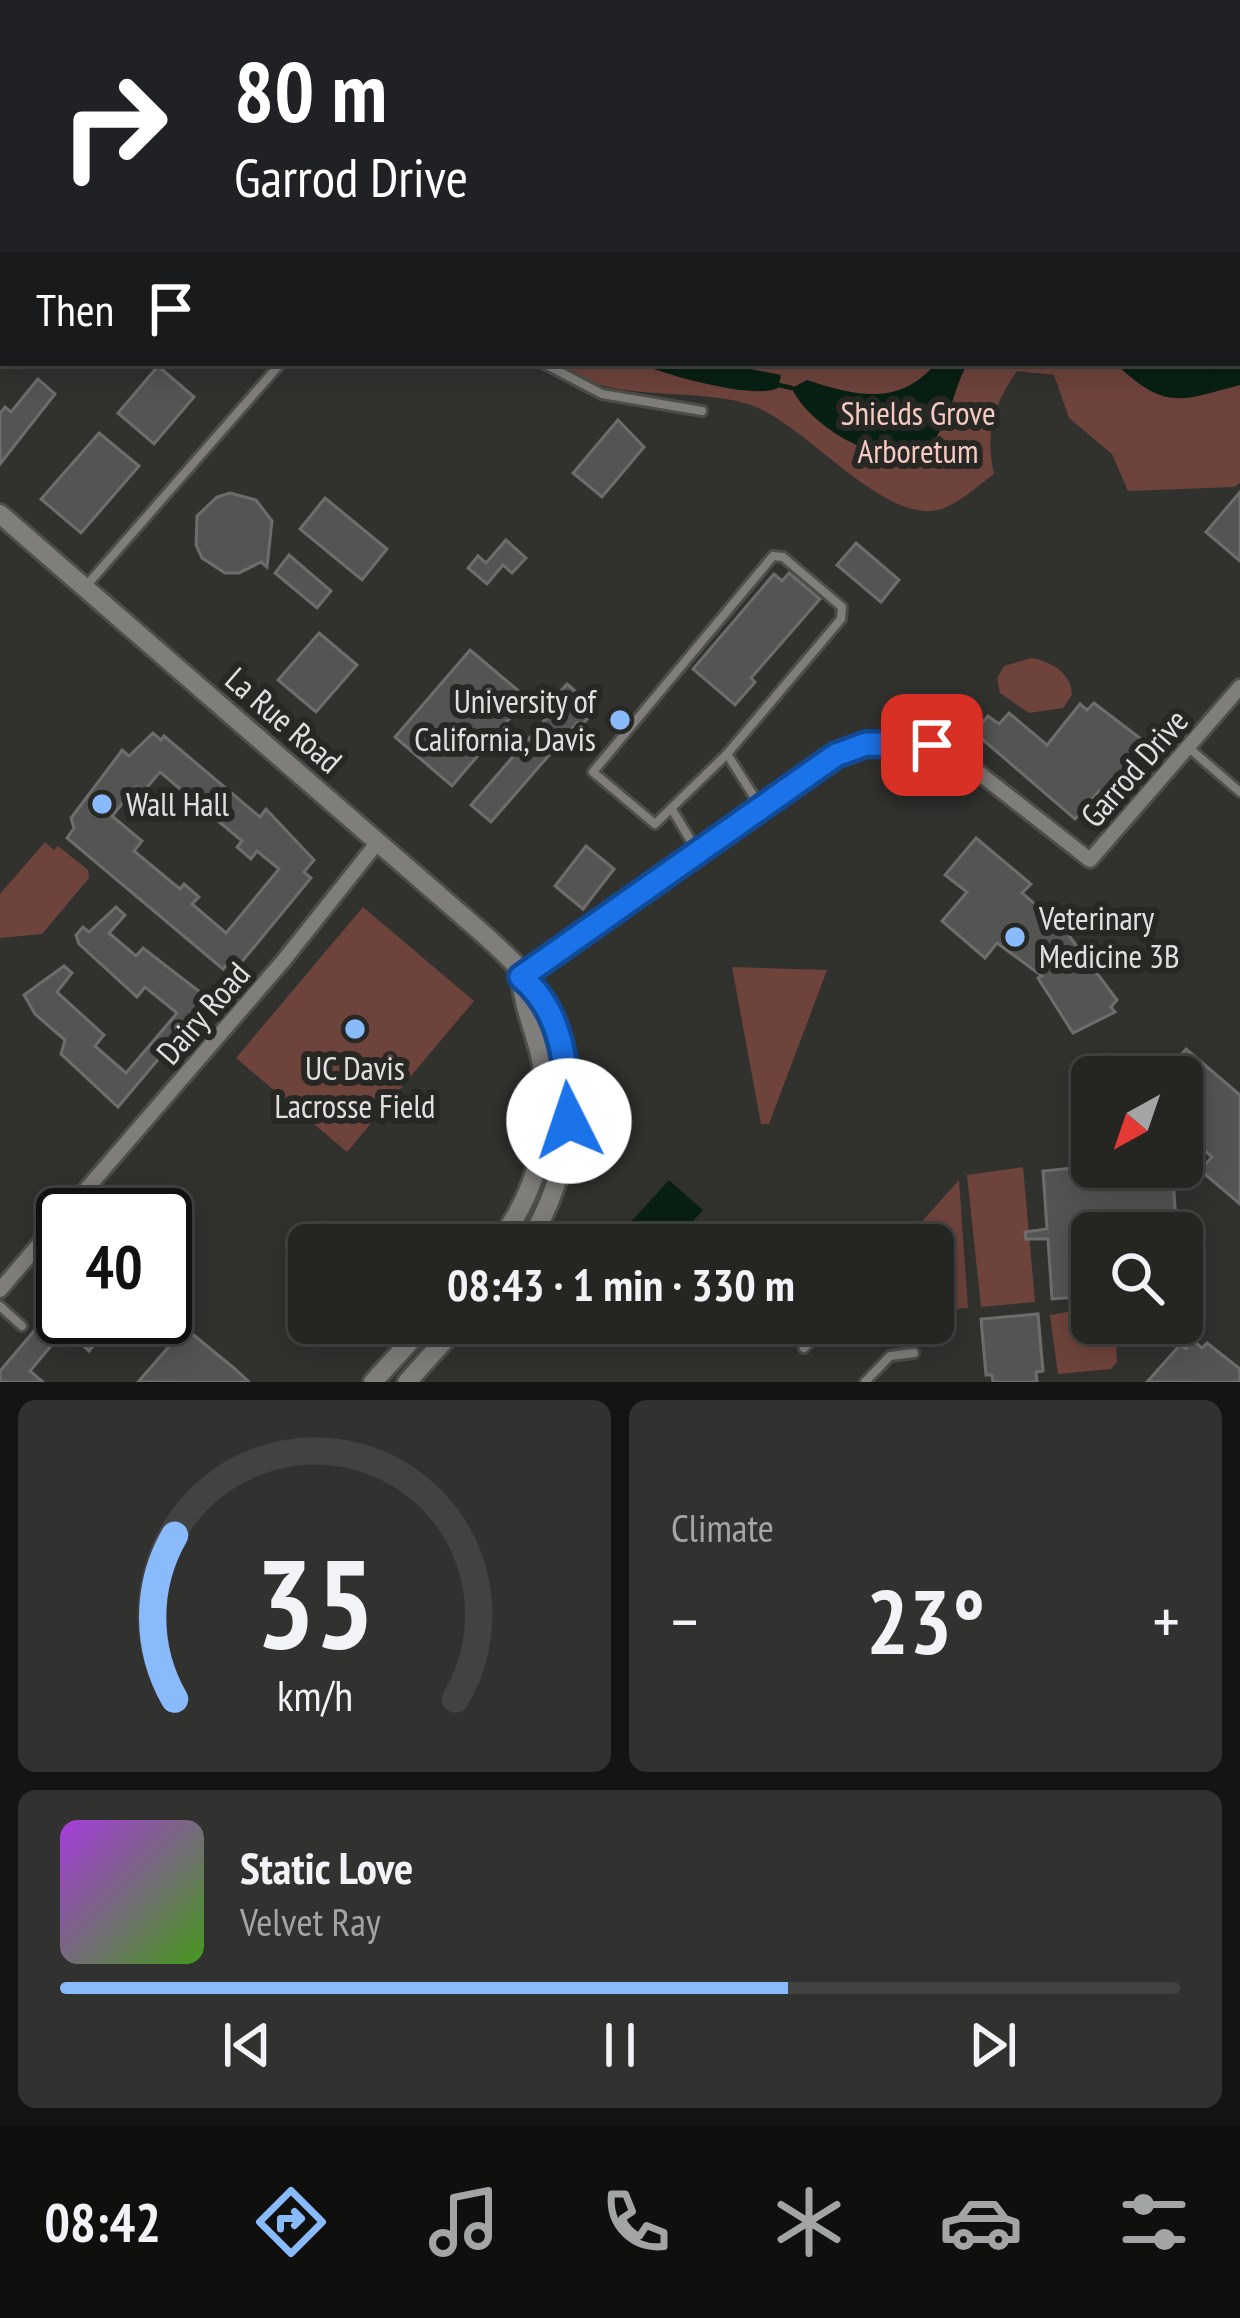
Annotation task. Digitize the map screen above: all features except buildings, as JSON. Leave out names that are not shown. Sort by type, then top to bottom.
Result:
[{"type":"street","name":"La Rue Road","points":[[0,514],[490,940],[538,991],[559,1036],[569,1121],[559,1176],[537,1224]]},
{"type":"street","name":"Garrod Drive","points":[[521,977],[836,755],[866,744],[932,745],[980,768],[1090,860],[1240,687]]},
{"type":"street","name":"Dairy Road","points":[[88,1188],[284,960],[377,843]]},
{"type":"street","name":"La Rue Road","points":[[509,1224],[530,1189],[545,1132],[540,1054],[521,977]]},
{"type":"street","name":"Dairy Road","points":[[0,1289],[36,1248]]},
{"type":"street","points":[[373,1382],[408,1344]]},
{"type":"street","points":[[407,1382],[441,1344]]},
{"type":"lane","points":[[85,587],[278,366]]},
{"type":"lane","points":[[549,366],[602,394],[702,411]]},
{"type":"lane","points":[[773,556],[783,556],[842,607],[842,619],[727,754],[655,824],[593,772],[773,556]]},
{"type":"lane","points":[[1187,747],[1240,792]]},
{"type":"lane","points":[[727,754],[761,807]]},
{"type":"lane","points":[[673,811],[698,852]]},
{"type":"lane","points":[[0,1306],[22,1326]]},
{"type":"lane","points":[[804,1348],[808,1344]]},
{"type":"lane","points":[[865,1382],[890,1356],[914,1353]]},
{"type":"green space","name":"Shields Grove Arboretum","points":[[562,366],[1240,366],[1240,483],[1128,491],[1112,454],[1069,418],[1054,375],[1017,371],[993,419],[994,474],[949,506],[932,511],[910,508],[887,499],[751,405],[625,390],[578,376]]},
{"type":"green space","points":[[1032,658],[1053,666],[1068,680],[1072,695],[1063,708],[1029,713],[1000,693],[997,678],[1004,666]]},
{"type":"green space","points":[[45,842],[54,850],[58,846],[88,870],[89,878],[42,934],[0,938],[0,894]]},
{"type":"green space","name":"UC Davis Lacrosse Field","points":[[363,907],[474,1001],[347,1152],[236,1058]]},
{"type":"green space","points":[[732,967],[827,970],[769,1124],[761,1124]]},
{"type":"green space","points":[[1023,1167],[1035,1302],[981,1307],[967,1175]]},
{"type":"green space","points":[[959,1180],[968,1308],[954,1309],[954,1224],[920,1224]]},
{"type":"green space","points":[[1071,1312],[1071,1344],[1116,1344],[1117,1362],[1111,1369],[1058,1374],[1050,1315]]},
{"type":"shaded area","points":[[647,366],[735,366],[781,375],[778,388],[750,391]]},
{"type":"shaded area","points":[[933,366],[967,366],[933,441],[917,452],[898,455],[877,452],[834,432],[815,418],[792,388],[807,380],[876,394],[892,392]]},
{"type":"shaded area","points":[[1118,366],[1240,366],[1240,385],[1187,398],[1161,395]]},
{"type":"shaded area","points":[[669,1180],[703,1210],[690,1224],[629,1224]]},
{"type":"waterway","points":[[774,384],[792,388]]},
{"type":"place","name":"University of California, Davis","points":[[620,720]]},
{"type":"place","name":"Wall Hall","points":[[102,804]]},
{"type":"place","name":"Veterinary Medicine 3B","points":[[1015,937]]},
{"type":"place","name":"UC Davis Lacrosse Field","points":[[355,1029]]},
{"type":"route","points":[[569,1121],[559,1036],[538,991],[521,977],[836,755],[866,744],[932,745]]}]
